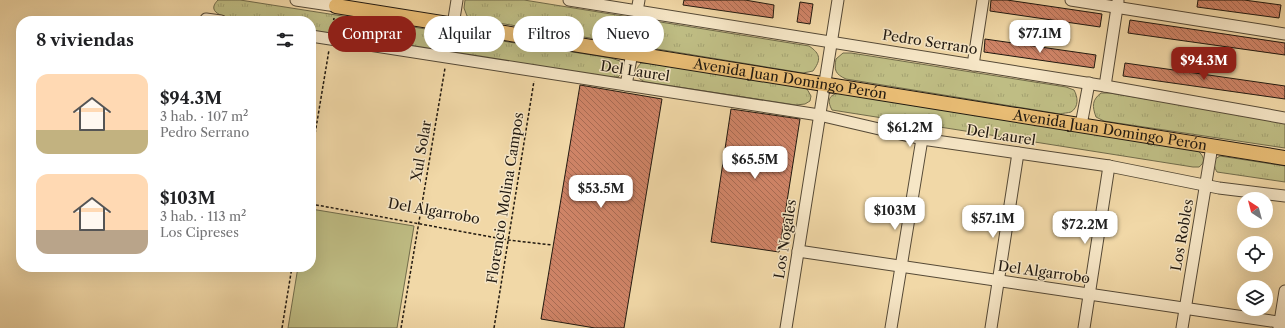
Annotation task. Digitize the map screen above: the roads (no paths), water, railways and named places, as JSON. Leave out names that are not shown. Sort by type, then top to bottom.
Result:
[{"type":"main road","name":"Avenida Juan Domingo Perón","points":[[336,3],[424,20]]},
{"type":"main road","name":"Avenida Juan Domingo Perón","points":[[505,33],[1285,158]]},
{"type":"street","name":"Avenida Juan Domingo Perón","points":[[296,0],[336,3]]},
{"type":"street","points":[[454,16],[457,0]]},
{"type":"street","name":"Pedro Serrano","points":[[569,0],[638,5],[831,42],[1089,83],[1285,118]]},
{"type":"street","name":"Los Nogales","points":[[786,328],[838,0]]},
{"type":"street","points":[[973,64],[983,0]]},
{"type":"street","points":[[1070,0],[1118,4],[1285,34]]},
{"type":"street","points":[[1105,86],[1118,4]]},
{"type":"street","name":"Del Laurel","points":[[316,37],[819,115],[922,139],[1109,166],[1206,186],[1285,196]]},
{"type":"street","points":[[626,85],[632,53]]},
{"type":"street","points":[[1081,125],[1089,83]]},
{"type":"street","points":[[891,328],[922,139]]},
{"type":"street","name":"Los Robles","points":[[1182,328],[1212,146]]},
{"type":"street","points":[[991,328],[1018,153]]},
{"type":"street","points":[[1084,328],[1109,166]]},
{"type":"street","name":"Del Algarrobo","points":[[798,251],[1185,308],[1281,325]]},
{"type":"street","points":[[1281,325],[1285,291]]}]
